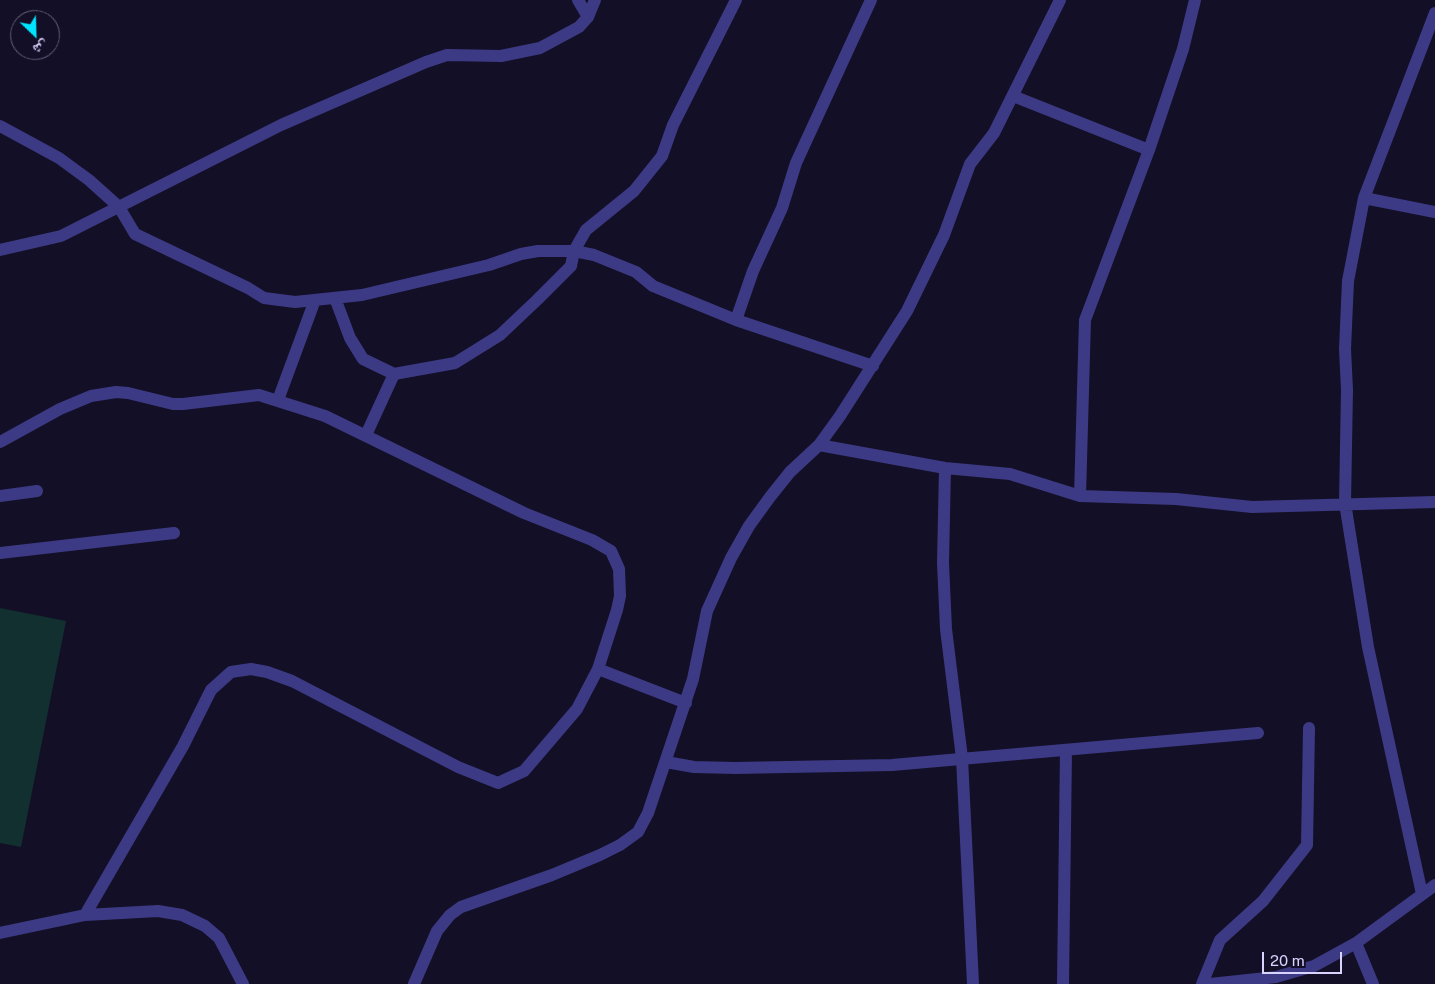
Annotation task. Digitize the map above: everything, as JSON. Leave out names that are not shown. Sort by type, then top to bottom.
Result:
[{"type":"street","points":[[578,0],[588,17]]},
{"type":"street","points":[[0,250],[61,236],[281,125],[426,62],[447,55],[482,57],[523,53],[540,48],[568,34],[588,17],[595,0]]},
{"type":"street","points":[[335,298],[350,338],[363,360],[394,374],[455,363],[500,335],[572,266],[574,251],[586,230],[634,191],[662,156],[673,125],[736,0]]},
{"type":"street","points":[[736,320],[753,271],[782,208],[796,163],[871,0]]},
{"type":"street","points":[[414,984],[436,931],[450,915],[461,907],[600,855],[620,845],[638,832],[648,814],[686,704],[707,611],[731,558],[749,526],[770,497],[790,472],[818,445],[873,366],[920,288],[944,235],[970,164],[994,133],[1060,0]]},
{"type":"street","points":[[1080,496],[1085,320],[1149,150],[1183,49],[1195,0]]},
{"type":"street","points":[[1422,894],[1368,647],[1345,503],[1348,281],[1364,198],[1435,13]]},
{"type":"street","points":[[1013,96],[1149,150]]},
{"type":"street","points":[[0,126],[59,158],[89,180],[119,207],[134,234],[248,288],[264,298],[280,301],[315,300],[362,295],[509,260],[521,254],[538,251],[574,251],[594,255],[628,268],[653,286],[736,320],[873,366]]},
{"type":"street","points":[[1364,198],[1435,212]]},
{"type":"street","points":[[278,400],[315,300]]},
{"type":"street","points":[[366,434],[394,374]]},
{"type":"street","points":[[0,442],[60,409],[90,396],[128,393],[172,404],[259,395],[325,416],[366,434],[524,513],[592,540],[611,551],[619,569],[620,596],[598,668],[577,708],[535,760],[517,776],[498,783],[458,767],[292,680],[251,669],[231,672],[210,690],[183,746],[85,915]]},
{"type":"street","points":[[818,445],[945,468],[1010,474],[1080,496],[1176,499],[1252,508],[1345,503],[1435,502]]},
{"type":"street","points":[[945,468],[943,563],[946,629],[962,758],[974,984]]},
{"type":"street","points":[[0,496],[37,491]]},
{"type":"street","points":[[0,553],[174,533]]},
{"type":"street","points":[[598,668],[686,704]]},
{"type":"street","points":[[1202,984],[1220,940],[1263,901],[1308,845],[1309,728]]},
{"type":"street","points":[[666,762],[694,767],[735,768],[892,765],[1258,733]]},
{"type":"street","points":[[1063,984],[1066,750]]},
{"type":"street","points":[[1210,984],[1276,977],[1314,966],[1356,943],[1435,885]]},
{"type":"street","points":[[0,933],[85,915],[158,911],[182,915],[205,926],[219,938],[243,984]]},
{"type":"street","points":[[1356,943],[1373,984]]},
{"type":"green space","points":[[0,608],[66,621],[21,847],[0,843]]}]
